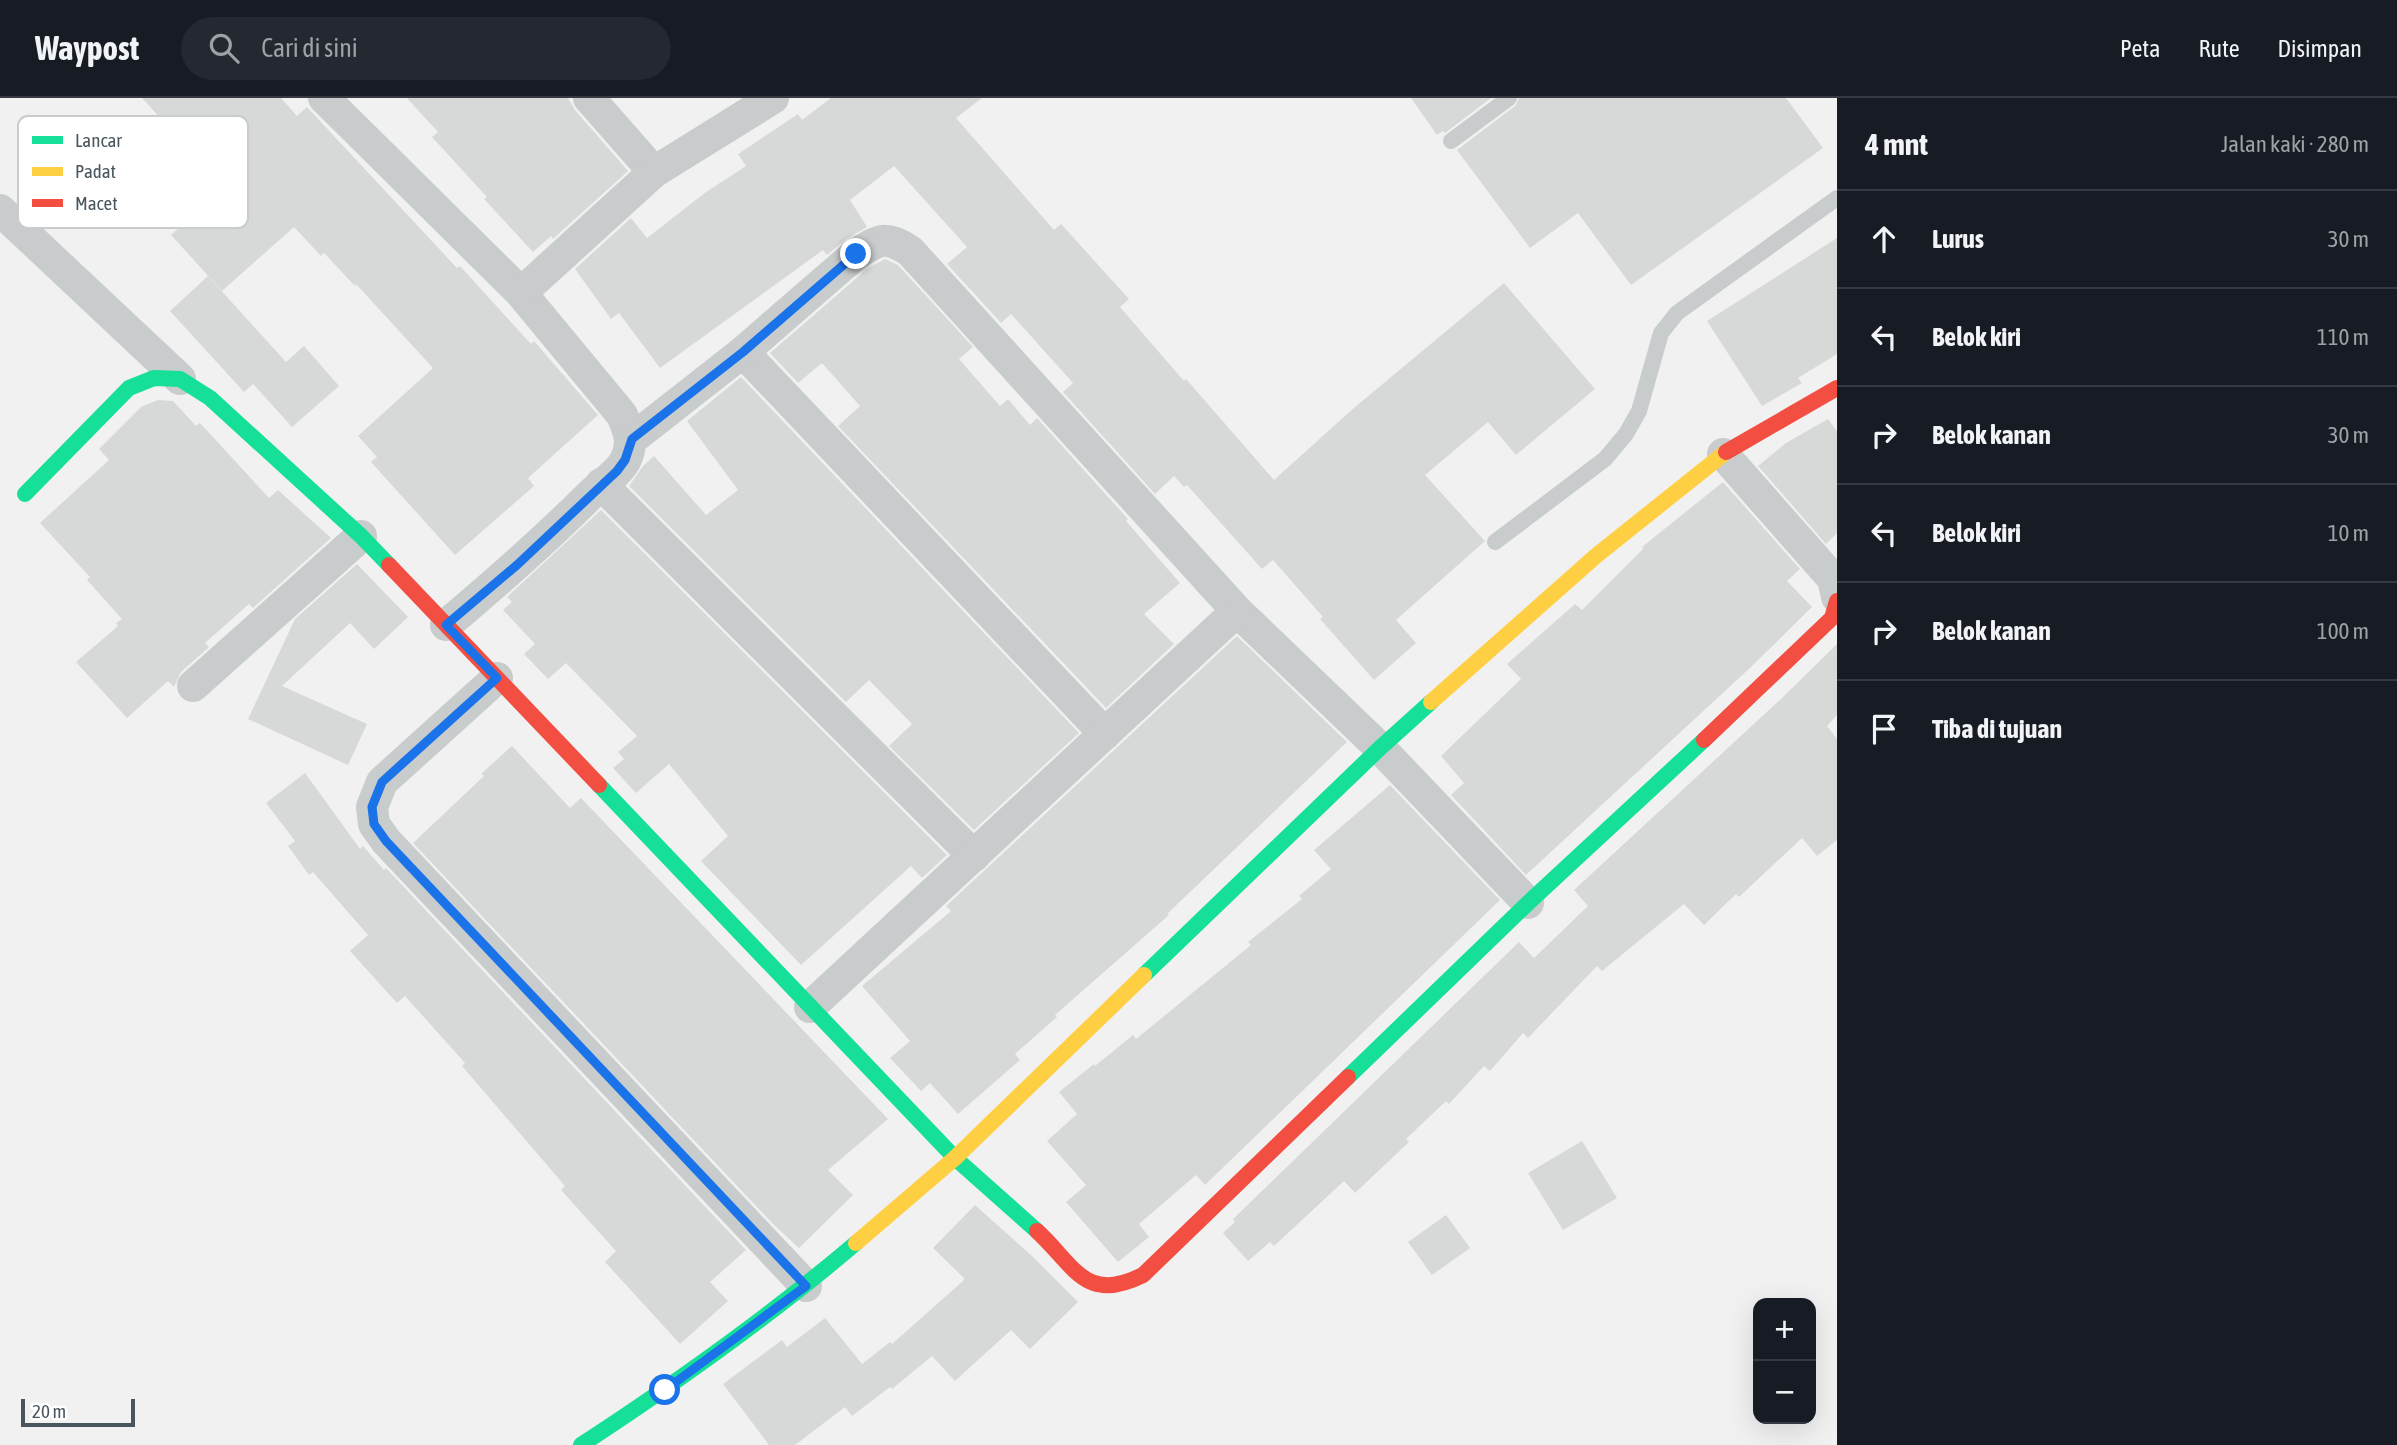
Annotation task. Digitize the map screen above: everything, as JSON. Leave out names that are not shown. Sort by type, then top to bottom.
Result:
[{"type":"street","points":[[324,98],[521,293],[622,415],[632,439]]},
{"type":"street","points":[[589,98],[654,172]]},
{"type":"street","points":[[521,293],[654,172],[773,98]]},
{"type":"street","points":[[0,210],[18,227]]},
{"type":"street","points":[[19,228],[180,379],[210,398],[361,536],[955,1158],[1094,1284],[1111,1287],[1143,1275],[1528,903],[1768,682],[1832,618],[1837,599],[1833,579],[1723,454]]},
{"type":"street","points":[[446,625],[517,565],[617,471],[625,460],[632,439],[743,352],[856,254],[877,240],[895,242],[910,250],[1237,611],[1380,748],[1528,903]]},
{"type":"street","points":[[743,352],[1105,734]]},
{"type":"street","points":[[25,494],[129,388],[154,378],[180,379]]},
{"type":"street","points":[[581,1445],[665,1390],[806,1286],[955,1158],[1380,748],[1597,555],[1723,454],[1837,388]]},
{"type":"street","points":[[601,484],[974,856]]},
{"type":"street","points":[[193,685],[361,536]]},
{"type":"street","points":[[810,1007],[1237,611]]},
{"type":"street","points":[[497,678],[382,782],[372,807],[374,824],[386,841],[806,1286]]},
{"type":"lane","points":[[1451,141],[1509,98]]},
{"type":"lane","points":[[1496,542],[1605,459],[1626,434],[1639,411],[1661,333],[1677,313],[1837,198]]},
{"type":"building","points":[[142,98],[281,98],[297,116],[307,107],[457,268],[460,266],[531,344],[534,341],[598,415],[528,478],[534,486],[455,555],[371,462],[377,457],[358,436],[433,368],[356,284],[355,286],[324,253],[321,256],[294,227],[222,291],[171,235],[179,228],[248,228],[248,116],[158,116]]},
{"type":"building","points":[[407,98],[568,98],[575,110],[628,171],[553,239],[551,236],[533,252],[432,137],[438,132]]},
{"type":"building","points":[[831,98],[982,98],[956,118],[1054,230],[1061,224],[1129,299],[1120,307],[1274,480],[1355,407],[1504,283],[1595,389],[1516,455],[1488,422],[1425,475],[1485,541],[1396,620],[1416,643],[1374,680],[1273,560],[1262,569],[1187,485],[1184,487],[1174,476],[1155,494],[1063,392],[1073,383],[1011,314],[1001,323],[947,264],[967,247],[894,166],[850,200],[867,227],[846,239],[827,255],[823,250],[660,368],[619,313],[611,319],[575,269],[631,218],[647,238],[706,192],[746,166],[738,154],[798,114],[802,120]]},
{"type":"building","points":[[1411,98],[1491,98],[1445,133],[1443,131],[1437,135]]},
{"type":"building","points":[[1519,98],[1786,98],[1823,148],[1631,285],[1578,213],[1530,248],[1457,150],[1515,106]]},
{"type":"building","points":[[1837,238],[1837,354],[1798,378],[1802,383],[1762,406],[1707,321]]},
{"type":"building","points":[[885,259],[898,265],[973,347],[959,359],[1000,406],[1008,399],[1030,425],[1037,418],[1128,519],[1126,521],[1180,583],[1144,614],[1174,644],[1106,708],[838,426],[860,406],[822,363],[798,383],[770,353],[867,269]]},
{"type":"building","points":[[208,276],[286,362],[304,346],[339,386],[292,427],[253,384],[244,392],[170,311]]},
{"type":"building","points":[[741,377],[1079,733],[974,830],[889,746],[912,724],[869,680],[846,702],[629,486],[654,456],[706,515],[738,490],[687,421]]},
{"type":"building","points":[[158,400],[173,401],[196,426],[200,423],[269,498],[278,490],[331,538],[253,608],[249,604],[205,643],[209,647],[181,672],[174,687],[168,681],[127,718],[76,662],[118,626],[116,623],[122,619],[87,580],[90,577],[40,523],[109,460],[99,449],[141,407]]},
{"type":"building","points":[[1828,419],[1837,431],[1837,533],[1826,544],[1758,466],[1786,443]]},
{"type":"building","points":[[1723,482],[1800,569],[1787,581],[1812,607],[1526,875],[1451,795],[1464,783],[1441,756],[1521,679],[1507,664],[1575,604],[1582,610],[1644,548],[1642,547]]},
{"type":"building","points":[[601,510],[947,855],[922,878],[911,866],[801,965],[701,861],[728,836],[669,764],[636,793],[613,768],[624,759],[618,752],[637,736],[566,663],[548,679],[524,654],[535,644],[503,610],[512,602],[507,597]]},
{"type":"building","points":[[357,564],[408,617],[374,649],[350,623],[282,686],[367,724],[348,765],[248,719],[295,619]]},
{"type":"building","points":[[1237,636],[1347,742],[1167,914],[1169,915],[1055,1015],[1057,1017],[1015,1054],[1020,1060],[958,1114],[930,1083],[921,1091],[890,1058],[910,1041],[862,986],[951,911],[946,906]]},
{"type":"building","points":[[1837,644],[1837,715],[1827,726],[1837,739],[1837,840],[1817,856],[1802,838],[1739,897],[1736,894],[1704,925],[1684,904],[1602,971],[1597,966],[1528,1038],[1523,1033],[1490,1071],[1484,1066],[1449,1104],[1446,1101],[1406,1139],[1409,1142],[1355,1193],[1344,1181],[1274,1246],[1270,1242],[1248,1261],[1223,1233],[1235,1222],[1233,1219],[1519,942],[1534,958],[1588,906],[1574,890]]},
{"type":"building","points":[[512,746],[570,808],[581,798],[888,1119],[828,1170],[853,1195],[799,1248],[774,1225],[413,843]]},
{"type":"building","points":[[305,773],[360,849],[363,846],[384,870],[386,868],[746,1250],[710,1282],[728,1301],[680,1344],[605,1262],[616,1251],[561,1190],[565,1186],[462,1066],[465,1063],[405,996],[397,1003],[350,951],[368,935],[313,872],[309,875],[288,846],[295,841],[266,803]]},
{"type":"building","points":[[1390,785],[1500,900],[1205,1185],[1196,1175],[1139,1224],[1149,1237],[1118,1262],[1066,1202],[1086,1185],[1047,1141],[1077,1114],[1059,1092],[1133,1035],[1136,1039],[1251,945],[1248,942],[1302,899],[1299,896],[1331,869],[1314,850]]},
{"type":"building","points":[[1582,1141],[1617,1198],[1563,1230],[1528,1173]]},
{"type":"building","points":[[975,1205],[1078,1302],[1030,1349],[1011,1330],[955,1381],[932,1356],[892,1389],[890,1387],[852,1416],[845,1407],[795,1445],[769,1445],[723,1384],[782,1340],[787,1347],[825,1318],[862,1364],[890,1342],[892,1344],[963,1281],[964,1278],[933,1248]]},
{"type":"building","points":[[1446,1215],[1470,1248],[1432,1275],[1408,1242]]},
{"type":"traffic: fast","points":[[25,494],[129,388],[154,378],[180,379],[210,398],[361,536],[389,565]]},
{"type":"traffic: fast","points":[[1144,975],[1431,702]]},
{"type":"traffic: fast","points":[[1348,1077],[1528,903],[1704,740]]},
{"type":"traffic: fast","points":[[599,785],[955,1158],[1037,1231]]},
{"type":"traffic: fast","points":[[581,1445],[722,1349],[856,1243]]},
{"type":"traffic: slow","points":[[1431,702],[1597,555],[1726,452]]},
{"type":"traffic: slow","points":[[856,1243],[955,1158],[1144,975]]},
{"type":"traffic: jam","points":[[1726,452],[1837,388]]},
{"type":"traffic: jam","points":[[389,565],[599,785]]},
{"type":"traffic: jam","points":[[1704,740],[1832,618],[1837,601]]},
{"type":"traffic: jam","points":[[1037,1231],[1072,1268],[1094,1283],[1123,1283],[1143,1275],[1348,1077]]},
{"type":"route","points":[[665,1390],[806,1286],[386,841],[374,824],[372,807],[382,782],[497,678],[446,625],[517,565],[617,471],[625,460],[632,439],[743,352],[856,254]]}]
